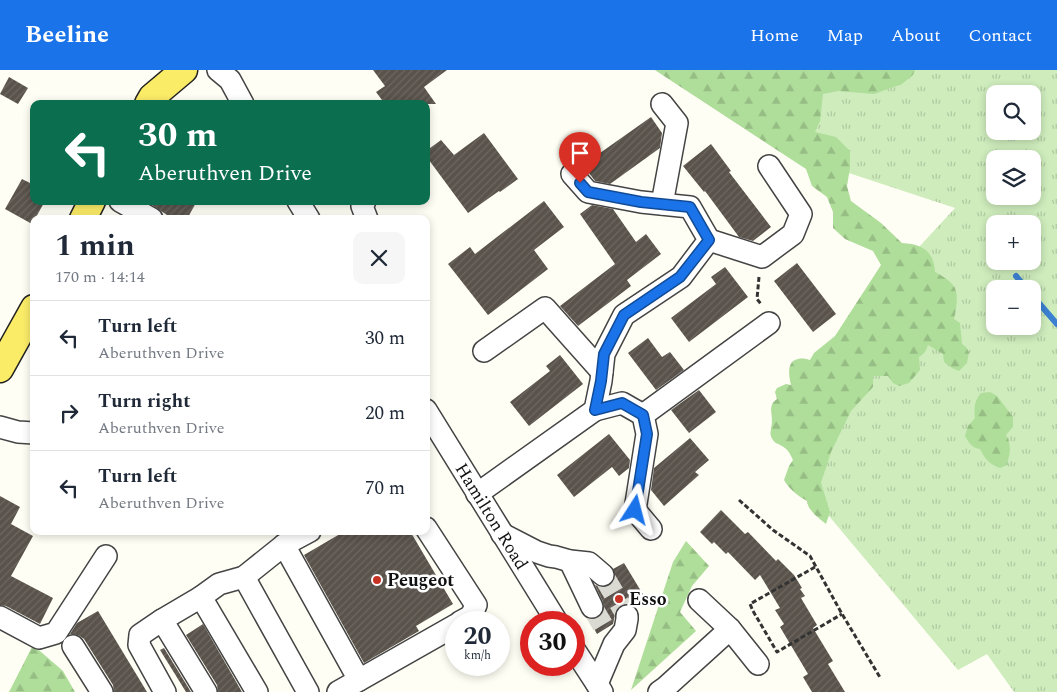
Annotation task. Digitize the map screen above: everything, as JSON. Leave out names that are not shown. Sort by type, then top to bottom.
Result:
[{"type":"main road","points":[[150,100],[184,70]]},
{"type":"main road","points":[[0,369],[30,315]]},
{"type":"street","points":[[218,70],[230,80],[241,100]]},
{"type":"street","points":[[662,104],[678,123],[662,204]]},
{"type":"street","points":[[572,174],[588,192],[641,202],[690,207],[709,240],[762,257],[793,234],[800,214],[769,166]]},
{"type":"street","points":[[127,205],[145,215]]},
{"type":"street","points":[[595,410],[604,354],[624,315],[680,277],[709,240]]},
{"type":"street","points":[[484,351],[545,308],[602,372]]},
{"type":"street","points":[[643,415],[769,323]]},
{"type":"street","points":[[477,494],[595,410],[622,403],[643,415],[647,434],[635,510],[651,529]]},
{"type":"street","name":"Hamilton Road","points":[[430,417],[550,611]]},
{"type":"street","points":[[0,427],[30,434]]},
{"type":"street","points":[[430,534],[476,605],[473,611]]},
{"type":"street","points":[[502,534],[537,552],[570,561],[589,563],[603,575]]},
{"type":"street","points":[[165,692],[139,645],[140,635],[219,584],[244,577],[284,545],[303,535]]},
{"type":"street","points":[[284,545],[359,680]]},
{"type":"street","points":[[0,617],[39,638],[56,633],[106,556]]},
{"type":"street","points":[[570,561],[592,607]]},
{"type":"street","points":[[244,577],[308,692]]},
{"type":"street","points":[[201,597],[257,692]]},
{"type":"street","points":[[700,600],[730,629],[758,664]]},
{"type":"street","points":[[600,688],[609,637],[625,630],[627,616]]},
{"type":"street","points":[[162,620],[206,692]]},
{"type":"street","points":[[660,692],[730,629]]},
{"type":"street","points":[[338,692],[445,631]]},
{"type":"street","points":[[73,646],[102,692]]},
{"type":"street","points":[[585,666],[600,688]]},
{"type":"path","points":[[762,257],[757,299],[774,320],[769,323]]},
{"type":"path","points":[[739,500],[772,530],[810,556],[881,679]]},
{"type":"path","points":[[815,567],[750,604],[753,611],[777,652],[842,614]]},
{"type":"green space","points":[[655,70],[1057,70],[1057,692],[1014,692],[987,654],[958,670],[803,485],[872,298],[955,208],[776,149]]},
{"type":"green space","points":[[655,70],[915,70],[913,75],[902,84],[874,94],[838,91],[823,94],[820,121],[815,132],[836,137],[850,151],[847,186],[851,201],[881,223],[902,243],[915,245],[926,250],[932,259],[935,272],[953,286],[957,296],[954,319],[960,323],[962,344],[969,352],[967,363],[959,371],[952,368],[944,362],[943,354],[928,345],[925,352],[919,357],[920,370],[909,383],[899,386],[893,383],[888,376],[873,376],[873,387],[851,411],[831,452],[821,483],[830,512],[826,524],[812,511],[807,501],[794,492],[784,480],[793,460],[786,449],[775,443],[772,438],[770,433],[772,421],[771,406],[777,399],[775,392],[777,388],[786,384],[791,385],[789,370],[794,360],[810,360],[814,353],[835,336],[881,265],[873,251],[845,239],[833,228],[833,212],[827,197],[812,186],[806,169]]},
{"type":"green space","points":[[990,392],[997,396],[1013,417],[1013,427],[1006,435],[1010,450],[1007,465],[1000,468],[988,461],[980,449],[971,445],[965,436],[968,426],[975,418],[977,399],[981,393]]},
{"type":"green space","points":[[686,541],[709,566],[692,586],[680,612],[696,631],[631,690],[673,562]]},
{"type":"green space","points":[[33,645],[63,671],[75,692],[9,692]]},
{"type":"building","points":[[373,70],[447,70],[424,87],[436,104],[430,104],[430,100],[382,100],[376,92],[385,86]]},
{"type":"building","points":[[9,77],[28,88],[18,104],[0,94]]},
{"type":"building","points":[[651,117],[662,133],[660,148],[610,184],[595,181],[583,165]]},
{"type":"building","points":[[484,133],[518,179],[468,213],[430,161],[430,148],[441,140],[454,155]]},
{"type":"building","points":[[711,144],[731,171],[729,172],[771,227],[753,241],[739,237],[705,191],[683,166]]},
{"type":"building","points":[[22,179],[30,183],[30,205],[43,205],[37,215],[30,215],[30,223],[5,209]]},
{"type":"building","points":[[544,201],[564,227],[534,250],[548,269],[488,315],[448,264],[470,247],[475,254]]},
{"type":"building","points":[[152,205],[195,205],[189,215],[167,215]]},
{"type":"building","points":[[592,205],[613,209],[636,242],[646,234],[661,254],[627,280],[631,286],[578,326],[560,306],[615,264],[580,214]]},
{"type":"building","points":[[797,263],[836,314],[813,332],[774,281]]},
{"type":"building","points":[[725,267],[748,297],[689,342],[671,318],[716,284],[711,277]]},
{"type":"building","points":[[648,338],[662,357],[670,352],[684,370],[656,390],[628,353]]},
{"type":"building","points":[[560,355],[583,384],[529,426],[510,402],[550,371],[546,366]]},
{"type":"building","points":[[699,390],[716,412],[689,433],[671,410]]},
{"type":"building","points":[[609,434],[630,460],[629,468],[619,476],[612,467],[574,497],[557,475]]},
{"type":"building","points":[[690,438],[709,460],[695,472],[699,475],[664,506],[651,490],[654,468]]},
{"type":"building","points":[[0,496],[20,507],[11,524],[33,536],[11,576],[53,598],[40,624],[6,606],[0,605]]},
{"type":"building","points":[[721,510],[745,534],[748,532],[776,561],[778,559],[794,575],[805,596],[801,598],[817,625],[813,628],[833,661],[828,664],[845,692],[812,692],[803,677],[808,674],[780,627],[784,624],[775,610],[780,608],[760,575],[755,580],[728,552],[726,554],[714,542],[712,544],[700,532]]},
{"type":"building","name":"Peugeot","points":[[338,535],[412,535],[453,604],[416,626],[419,631],[364,663],[304,555]]},
{"type":"building","name":"Esso","points":[[624,563],[644,596],[632,603],[633,605],[620,605],[616,610],[613,624],[597,634],[588,618],[598,618],[604,608],[595,585],[608,587],[615,577],[613,569]]},
{"type":"building","points":[[98,611],[147,692],[114,692],[113,685],[84,639],[78,635],[70,634],[77,623]]},
{"type":"building","points":[[203,624],[242,692],[218,692],[217,685],[186,635]]},
{"type":"building","points":[[164,648],[191,692],[186,692],[160,650]]},
{"type":"waterway","points":[[1016,276],[1019,280]]},
{"type":"waterway","points":[[1041,305],[1057,324]]},
{"type":"tunnel","points":[[603,575],[627,616]]},
{"type":"tunnel","points":[[592,607],[605,629]]},
{"type":"place","name":"Peugeot","points":[[377,580]]},
{"type":"place","name":"Esso","points":[[619,599]]},
{"type":"route","points":[[580,183],[588,192],[641,202],[690,207],[709,240],[680,277],[624,315],[604,354],[595,410],[622,403],[643,415],[647,434],[635,510]]}]
